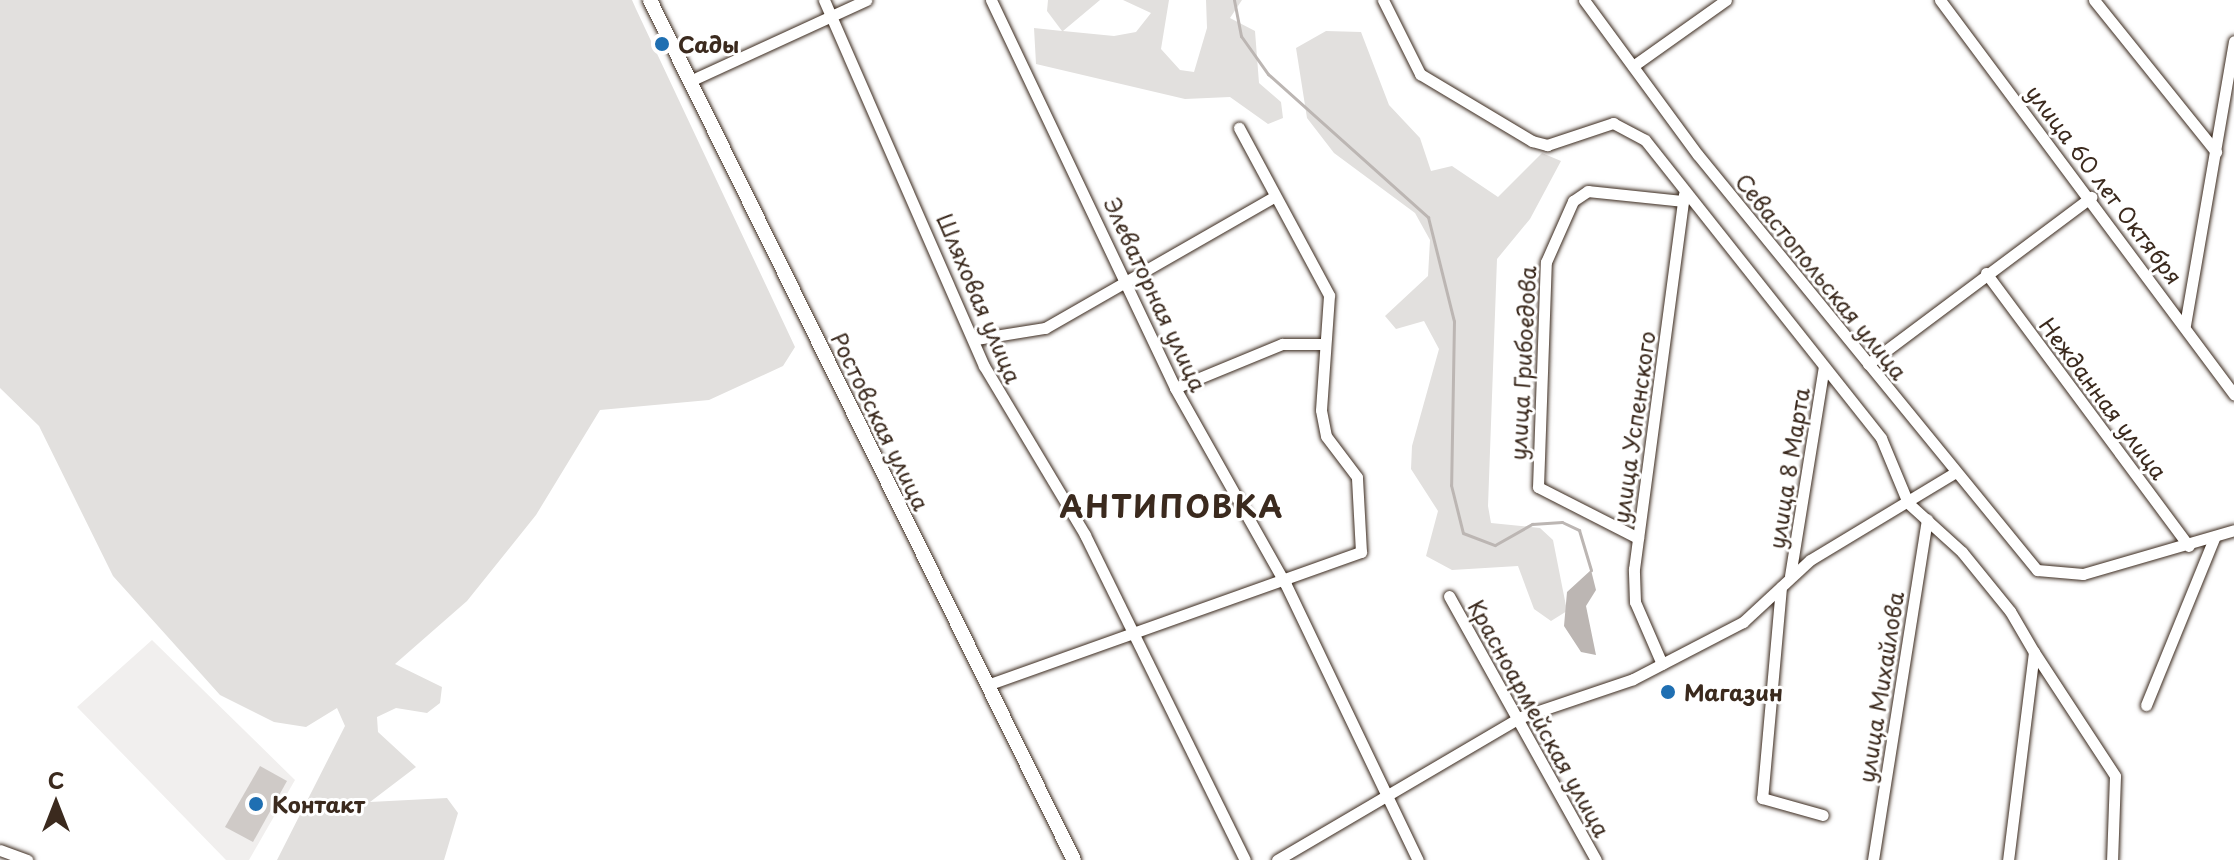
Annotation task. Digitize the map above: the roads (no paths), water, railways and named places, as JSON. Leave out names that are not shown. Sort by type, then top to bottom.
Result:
[{"type":"main road","name":"Ростовская улица","points":[[650,0],[1074,860]]},
{"type":"street","name":"Шляховая улица","points":[[824,0],[996,389],[1085,535],[1245,860]]},
{"type":"street","points":[[690,81],[866,0]]},
{"type":"street","name":"Элеваторная улица","points":[[991,0],[1128,279],[1175,388],[1286,585],[1385,797],[1418,860]]},
{"type":"street","points":[[1383,0],[1420,74],[1540,144],[1622,124],[1684,195],[1881,438],[1908,503],[1962,552],[2034,652],[2115,776],[2112,860]]},
{"type":"street","name":"Севастопольская улица","points":[[1584,0],[1954,473],[2037,570],[2083,574],[2189,546]]},
{"type":"street","points":[[1633,66],[1726,0]]},
{"type":"street","name":"улица 60 лет Октября","points":[[1940,0],[2091,197],[2234,395]]},
{"type":"street","points":[[2094,0],[2216,152]]},
{"type":"street","points":[[2185,325],[2234,41]]},
{"type":"street","points":[[987,685],[1286,585],[1357,556],[1363,545],[1357,477],[1326,436],[1321,344],[1327,288],[1272,198],[1239,128]]},
{"type":"street","name":"улица Грибоедова","points":[[1638,538],[1538,487],[1546,262],[1573,201],[1588,191],[1684,195]]},
{"type":"street","name":"улица Успенского","points":[[1662,664],[1635,602],[1638,538],[1684,195]]},
{"type":"street","points":[[1868,364],[2091,197]]},
{"type":"street","points":[[976,339],[1045,328],[1272,198]]},
{"type":"street","name":"Нежданная улица","points":[[1986,273],[2189,546]]},
{"type":"street","points":[[1175,388],[1282,344],[1321,344]]},
{"type":"street","name":"улица 8 Марта","points":[[1790,576],[1824,367]]},
{"type":"street","points":[[1277,860],[1521,717],[1662,664],[1743,622],[1790,576],[1954,473]]},
{"type":"street","name":"улица Михайлова","points":[[1873,860],[1927,519]]},
{"type":"street","points":[[2189,546],[2234,530]]},
{"type":"street","points":[[2146,705],[2214,538]]},
{"type":"street","points":[[1781,587],[1762,798],[1823,815]]},
{"type":"street","name":"Красноармейская улица","points":[[1449,596],[1521,717],[1596,860]]},
{"type":"street","points":[[2008,860],[2034,652]]},
{"type":"street","points":[[0,850],[27,860]]},
{"type":"waterway","points":[[1234,0],[1241,36],[1268,74],[1428,217],[1454,321],[1451,485],[1463,533],[1495,545],[1532,524],[1562,522],[1579,530],[1591,570]]},
{"type":"place","name":"Сады","points":[[662,44]]},
{"type":"place","name":"Магазин","points":[[1668,692]]},
{"type":"place","name":"Контакт","points":[[256,804]]},
{"type":"district","name":"АНТИПОВКА","points":[[1172,506]]}]
